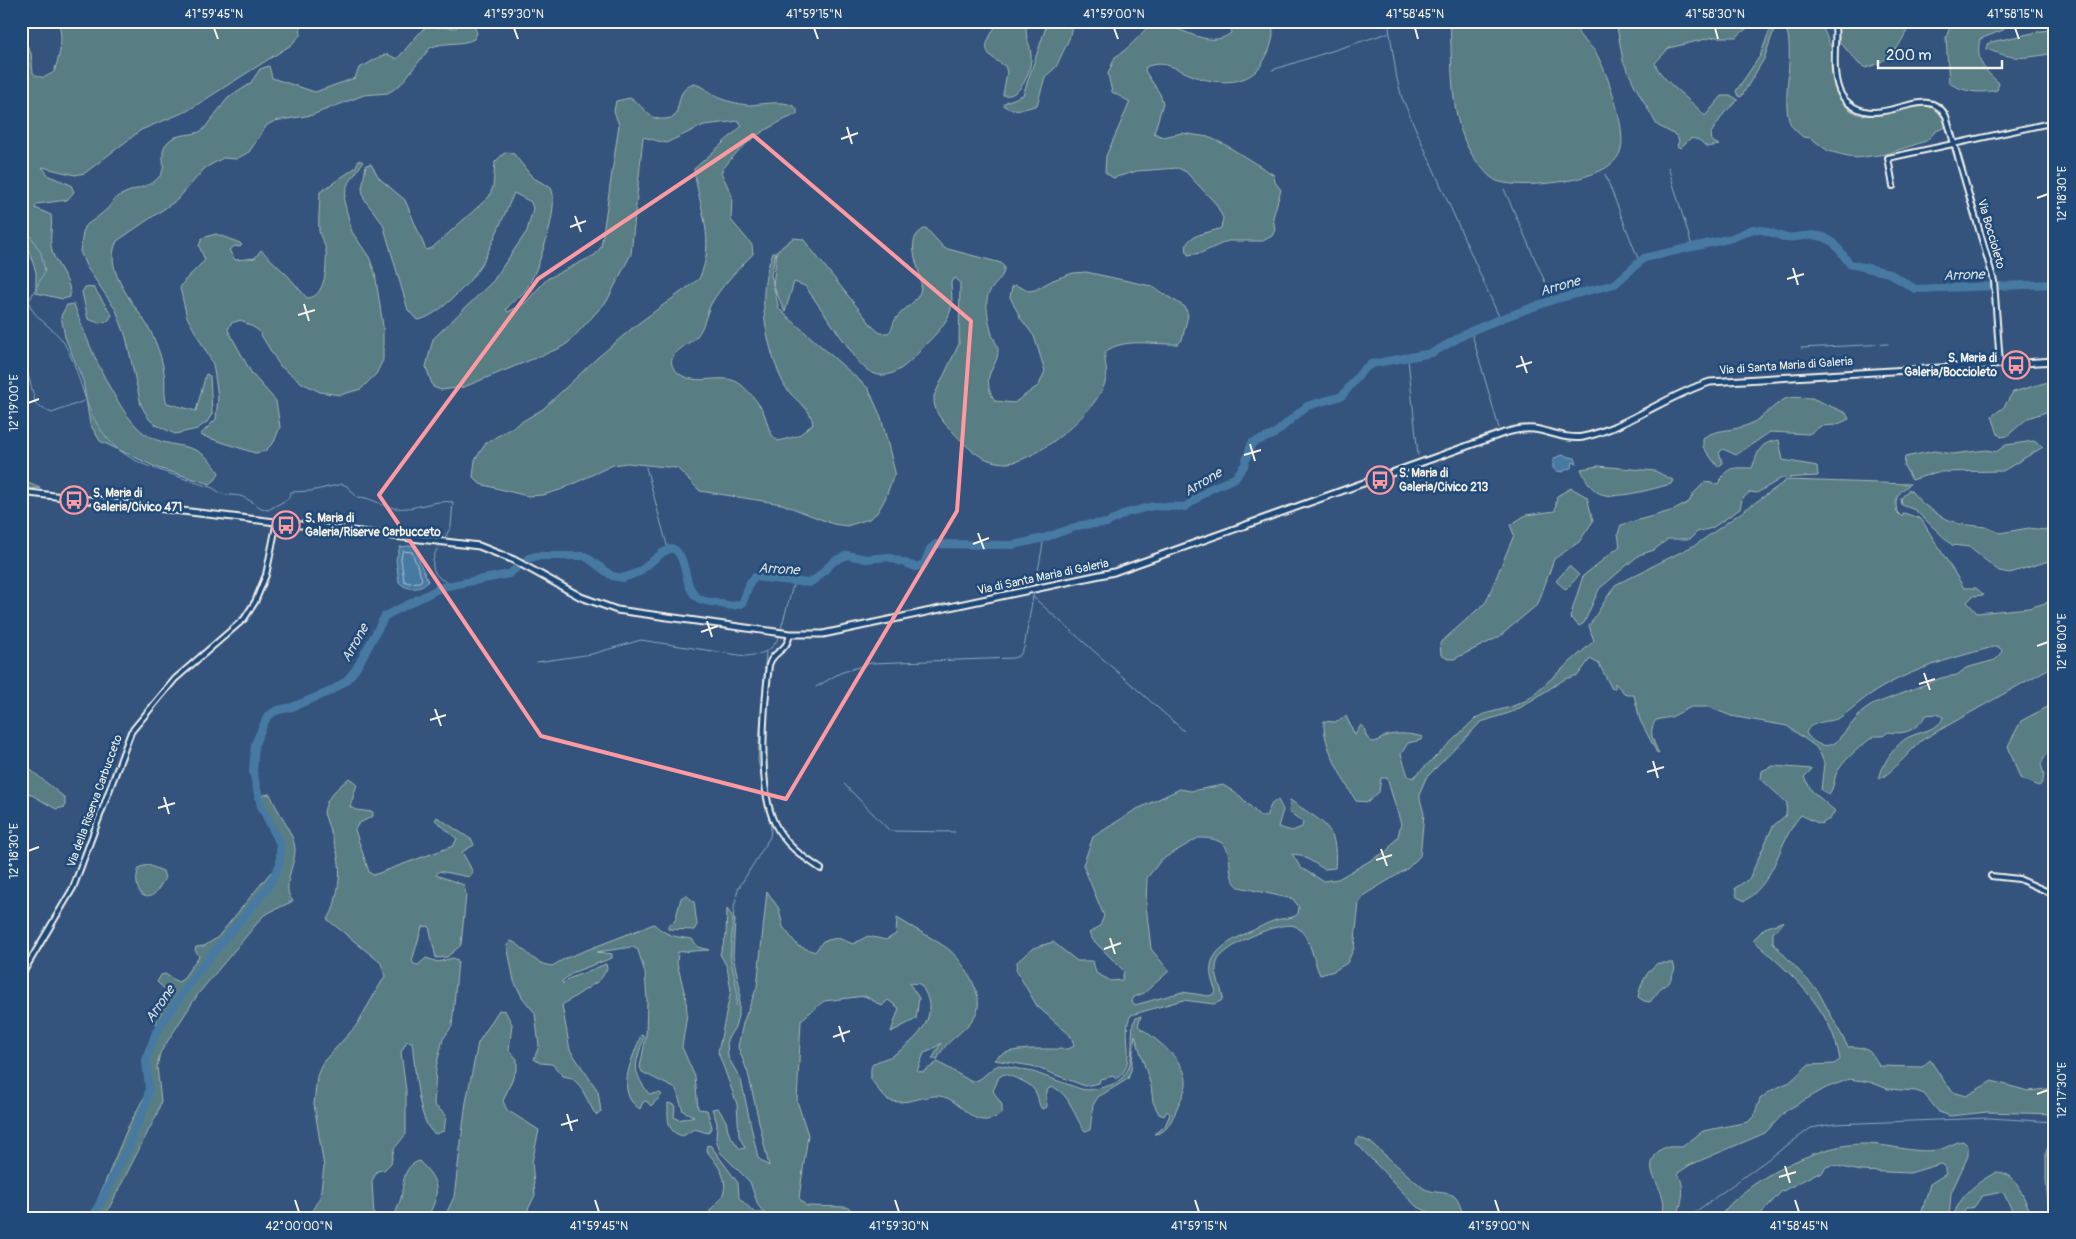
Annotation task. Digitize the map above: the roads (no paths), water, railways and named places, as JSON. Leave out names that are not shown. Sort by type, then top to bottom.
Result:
[{"type":"street","name":"Via Boccioleto","points":[[1835,21],[1837,78],[1840,91],[1846,100],[1862,111],[1875,114],[1921,103],[1934,103],[1946,116],[1995,282],[2000,364]]},
{"type":"street","points":[[1893,186],[1888,158],[1954,142],[2055,122]]},
{"type":"street","name":"Via di Santa Maria di Galeria","points":[[21,492],[478,546],[514,560],[581,596],[618,610],[790,634],[834,633],[1114,572],[1504,433],[1533,429],[1562,436],[1582,437],[1600,432],[1689,389],[1710,382],[2055,361]]},
{"type":"street","name":"Via della Riserva Carbucceto","points":[[21,976],[72,888],[131,732],[175,679],[244,618],[255,602],[266,575],[277,521]]},
{"type":"street","points":[[790,634],[786,647],[772,656],[769,665],[765,730],[766,784],[771,814],[777,828],[794,850],[821,869]]},
{"type":"street","points":[[1991,876],[2019,879],[2055,895]]},
{"type":"water","points":[[1561,455],[1575,458],[1577,464],[1573,462],[1572,467],[1562,472],[1557,471],[1553,468],[1553,459]]},
{"type":"water","points":[[415,545],[428,581],[418,588],[410,588],[399,582],[396,559],[400,547]]},
{"type":"waterway","points":[[1388,21],[1397,79],[1402,98],[1500,319]]},
{"type":"waterway","points":[[1272,70],[1388,33]]},
{"type":"waterway","points":[[1668,167],[1692,246]]},
{"type":"waterway","points":[[1605,174],[1639,261]]},
{"type":"waterway","points":[[1504,189],[1553,300]]},
{"type":"waterway","points":[[23,201],[27,230],[41,253],[45,271],[29,301],[30,307],[64,343],[74,364],[93,417],[108,439],[117,448],[127,456],[150,467],[213,488],[223,494],[242,497],[268,510],[288,499],[291,492],[311,491],[342,484],[347,486],[357,497],[367,498],[394,508],[409,508],[439,502],[453,502],[451,526],[444,540]]},
{"type":"waterway","name":"Arrone","points":[[92,1218],[126,1152],[147,1101],[149,1089],[146,1060],[156,1032],[201,967],[267,889],[280,864],[280,844],[261,806],[253,772],[255,744],[267,717],[275,711],[292,707],[329,692],[346,681],[356,669],[385,616],[442,587],[509,574],[529,558],[537,556],[585,556],[612,576],[623,578],[639,572],[662,553],[672,548],[681,558],[690,587],[698,598],[735,606],[743,602],[750,582],[755,577],[809,583],[817,578],[834,561],[847,555],[866,559],[888,557],[916,567],[924,564],[930,549],[936,544],[1013,545],[1044,538],[1081,525],[1107,523],[1126,513],[1153,506],[1185,507],[1210,489],[1235,478],[1244,466],[1252,443],[1273,435],[1307,406],[1342,396],[1363,370],[1371,364],[1432,353],[1471,331],[1500,319],[1553,300],[1615,284],[1644,258],[1732,238],[1753,229],[1787,238],[1813,235],[1824,237],[1834,243],[1850,264],[1889,273],[1915,289],[2055,284]]},
{"type":"waterway","points":[[1471,331],[1499,428]]},
{"type":"waterway","points":[[1801,348],[1888,344]]},
{"type":"waterway","points":[[21,347],[36,405],[52,413],[84,401]]},
{"type":"waterway","points":[[1408,359],[1418,455]]},
{"type":"waterway","points":[[646,467],[668,549]]},
{"type":"waterway","points":[[1035,587],[1044,538]]},
{"type":"waterway","points":[[441,543],[434,555],[433,567],[438,577],[451,584]]},
{"type":"waterway","points":[[780,632],[794,582]]},
{"type":"waterway","points":[[816,687],[840,673],[871,663],[1014,658],[1020,655],[1024,648],[1034,591]]},
{"type":"waterway","points":[[1033,597],[1184,731]]},
{"type":"waterway","points":[[537,662],[592,654],[641,640],[750,656],[770,649],[777,641],[779,635]]},
{"type":"waterway","points":[[736,1006],[737,991],[730,957],[734,908],[738,889],[770,837],[771,828],[758,759],[766,652]]},
{"type":"waterway","points":[[844,784],[890,831],[955,832]]},
{"type":"waterway","points":[[1687,1218],[1811,1128],[1834,1124],[1989,1118],[2055,1122]]},
{"type":"place","name":"S. Maria di Galeria/Boccioleto","points":[[2016,365]]},
{"type":"place","name":"S. Maria di Galeria/Civico 213","points":[[1380,480]]},
{"type":"place","name":"S. Maria di Galeria/Civico 471","points":[[74,500]]},
{"type":"place","name":"S. Maria di Galeria/Riserve Carbucceto","points":[[286,525]]}]
